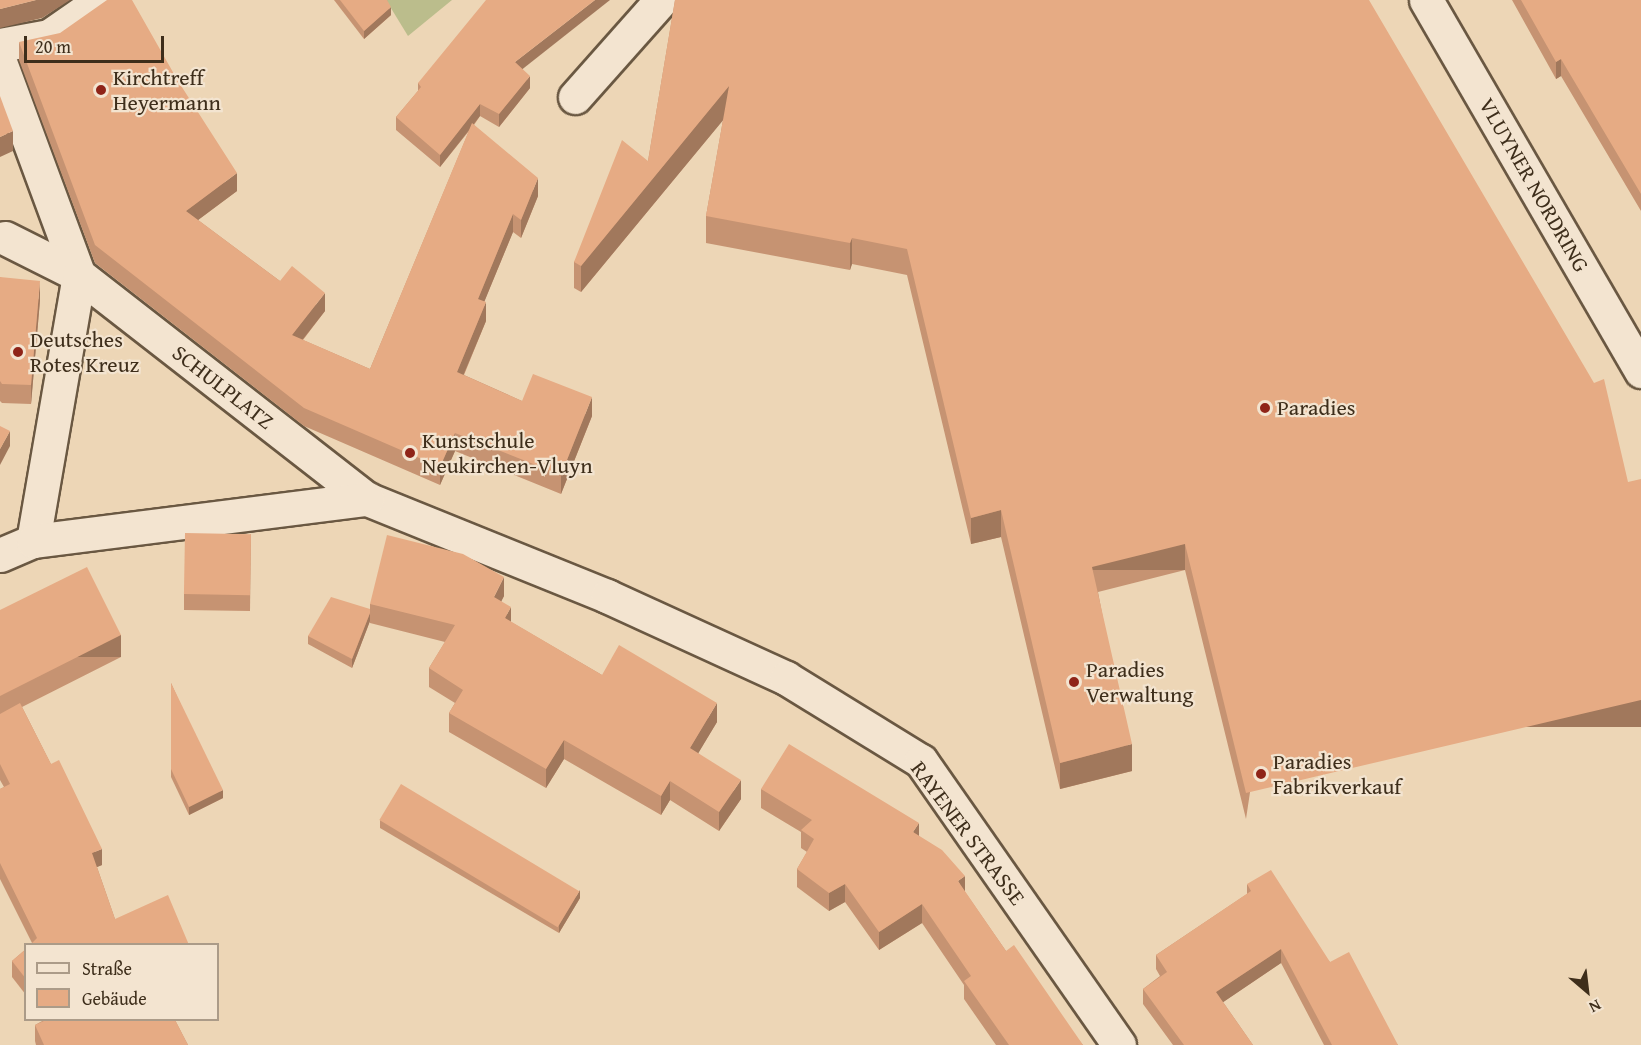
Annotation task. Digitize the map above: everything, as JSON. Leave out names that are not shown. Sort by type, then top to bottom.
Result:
[{"type":"street","points":[[0,45],[49,36],[101,0]]},
{"type":"street","points":[[575,97],[661,0]]},
{"type":"street","name":"VLUYNER NORDRING","points":[[1426,0],[1641,371]]},
{"type":"street","points":[[0,62],[79,275],[33,541]]},
{"type":"street","name":"SCHULPLATZ","points":[[5,238],[79,275],[367,499],[606,596]]},
{"type":"street","name":"SCHULPLATZ","points":[[0,555],[33,541],[367,499]]},
{"type":"street","name":"RAYENER STRASSE","points":[[606,596],[786,678],[921,762],[1119,1045]]},
{"type":"green space","points":[[386,0],[452,0],[408,36]]},
{"type":"building","points":[[0,0],[36,0],[0,9]]},
{"type":"building","points":[[107,0],[132,0],[178,81],[237,173],[186,211],[280,281],[292,266],[325,293],[292,335],[370,369],[472,123],[538,178],[521,220],[513,214],[478,299],[486,302],[457,372],[522,401],[533,374],[592,397],[561,475],[455,433],[440,467],[304,408],[95,245],[19,42],[60,33]]},
{"type":"building","points":[[340,0],[387,0],[391,7],[364,31]]},
{"type":"building","points":[[486,0],[595,0],[515,62],[530,76],[499,114],[480,104],[440,155],[396,117],[421,87],[418,83]]},
{"type":"building","name":"Paradies","points":[[675,0],[1369,0],[1594,383],[1604,379],[1628,482],[1641,479],[1641,700],[1246,793],[1185,544],[1092,567],[1132,744],[1060,763],[1001,510],[971,518],[907,249],[852,238],[850,243],[706,216],[729,86],[581,266],[574,262],[622,140],[648,161]]},
{"type":"building","points":[[1521,0],[1641,0],[1641,194],[1561,59],[1556,62]]},
{"type":"building","points":[[0,96],[13,131],[0,137]]},
{"type":"building","name":"Deutsches Rotes Kreuz","points":[[0,277],[40,281],[31,385],[2,384],[0,381]]},
{"type":"building","points":[[0,426],[10,431],[0,449]]},
{"type":"building","points":[[185,533],[251,534],[250,595],[184,594]]},
{"type":"building","points":[[387,535],[463,554],[504,577],[494,597],[511,607],[505,618],[602,675],[619,645],[717,703],[690,748],[741,780],[719,812],[670,781],[661,796],[564,740],[546,769],[449,713],[463,690],[429,668],[455,625],[370,604]]},
{"type":"building","points":[[87,567],[121,635],[0,696],[0,610]]},
{"type":"building","points":[[331,597],[370,609],[352,659],[308,636]]},
{"type":"building","points":[[171,683],[223,790],[189,807],[171,769]]},
{"type":"building","points":[[20,703],[51,764],[59,760],[102,849],[92,853],[115,919],[168,895],[188,943],[32,943],[37,938],[0,863],[0,789],[10,784],[0,764],[0,714]]},
{"type":"building","points":[[789,744],[919,823],[913,832],[942,850],[965,876],[958,881],[1006,951],[1014,945],[1083,1045],[1009,1045],[964,981],[971,976],[922,904],[879,932],[845,884],[829,893],[797,869],[814,839],[801,830],[812,820],[761,789]]},
{"type":"building","points":[[401,784],[579,891],[558,927],[379,820]]},
{"type":"building","points":[[1271,870],[1330,962],[1349,952],[1398,1045],[1332,1045],[1281,949],[1216,992],[1253,1045],[1184,1045],[1143,989],[1167,972],[1156,955],[1251,891],[1247,884]]},
{"type":"building","points":[[24,951],[24,976],[12,961]]},
{"type":"building","points":[[44,1021],[176,1021],[188,1045],[44,1045],[35,1025]]},
{"type":"place","name":"Kirchtreff Heyermann","points":[[101,90]]},
{"type":"place","name":"Deutsches Rotes Kreuz","points":[[18,352]]},
{"type":"place","name":"Paradies","points":[[1265,408]]},
{"type":"place","name":"Kunstschule Neukirchen-Vluyn","points":[[410,453]]},
{"type":"place","name":"Paradies Verwaltung","points":[[1074,682]]},
{"type":"place","name":"Paradies Fabrikverkauf","points":[[1261,774]]}]
